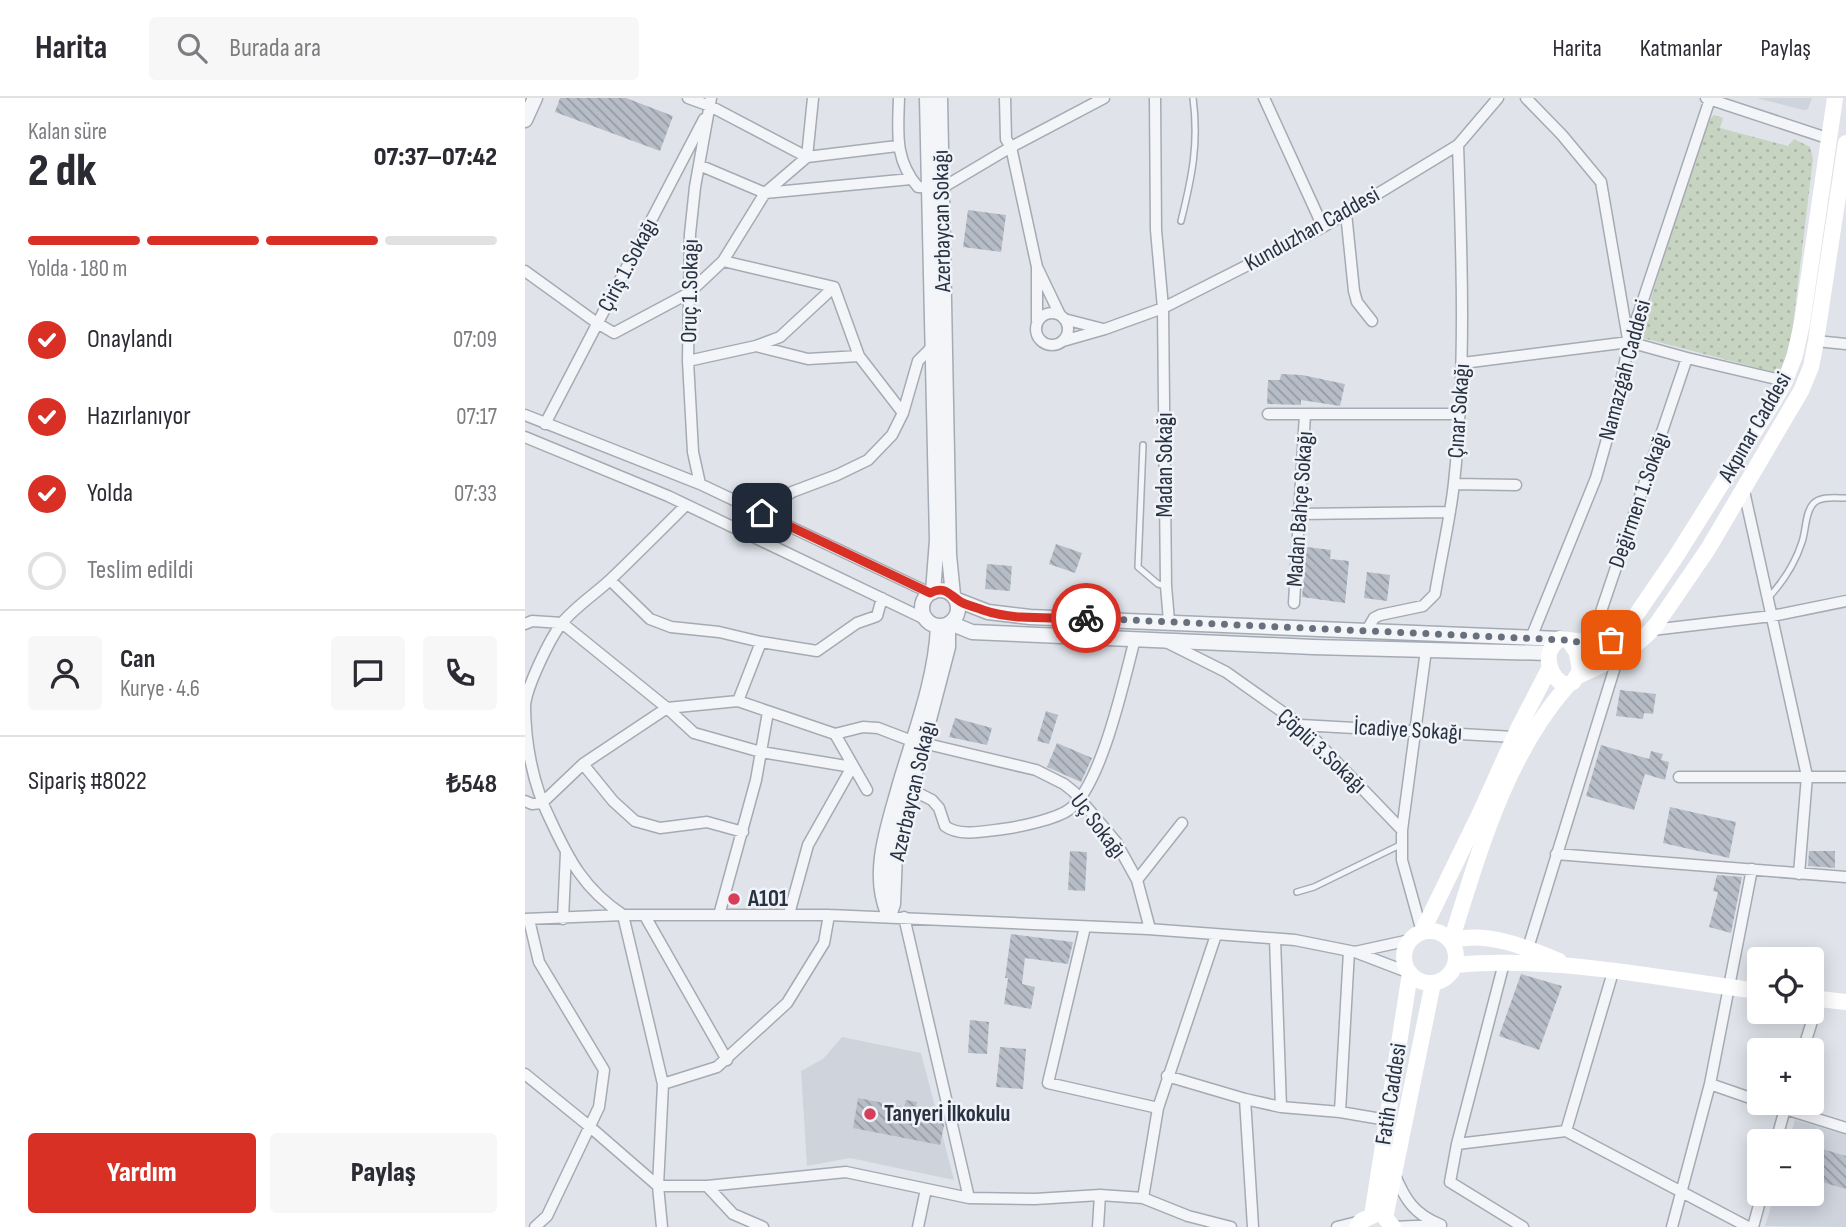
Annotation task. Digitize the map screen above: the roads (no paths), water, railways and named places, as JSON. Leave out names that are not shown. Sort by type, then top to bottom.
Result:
[{"type":"main road","name":"Akpınar Caddesi","points":[[1565,641],[1611,640],[1623,634],[1745,449],[1785,381],[1795,355],[1802,323],[1835,98]]},
{"type":"main road","name":"Akpınar Caddesi","points":[[1451,941],[1465,890],[1507,781],[1529,737],[1573,681],[1618,657],[1652,630],[1744,491],[1801,391],[1811,367],[1816,341],[1846,143]]},
{"type":"main road","points":[[1416,936],[1434,931],[1442,933],[1451,941],[1457,954],[1455,965],[1448,977],[1433,983],[1424,982],[1410,973],[1404,957],[1514,737],[1549,660],[1551,646],[1565,641],[1580,662],[1573,681],[1558,682],[1549,660]]},
{"type":"main road","points":[[1451,941],[1475,936],[1528,948],[1571,966]]},
{"type":"main road","points":[[1455,965],[1486,962],[1571,966],[1747,990]]},
{"type":"main road","name":"Fatih Caddesi","points":[[1377,1223],[1387,1120],[1410,973]]},
{"type":"main road","name":"Fatih Caddesi","points":[[1377,1223],[1393,1171],[1433,983]]},
{"type":"main road","points":[[1824,1000],[1846,1002]]},
{"type":"street","points":[[525,120],[535,98]]},
{"type":"street","points":[[688,98],[711,102],[807,157]]},
{"type":"street","points":[[807,157],[813,98]]},
{"type":"street","points":[[899,98],[897,146],[911,180],[918,187],[936,189],[1104,98]]},
{"type":"street","name":"Azerbaycan Sokağı","points":[[927,98],[936,189],[949,555],[955,597]]},
{"type":"street","name":"Azerbaycan Sokağı","points":[[931,592],[937,540],[933,346],[940,98]]},
{"type":"street","points":[[1005,98],[1006,139],[1011,147],[1037,267],[1036,331],[1041,341],[1050,345],[1063,341],[1068,328],[1037,267]]},
{"type":"street","name":"Madan Sokağı","points":[[1155,98],[1156,230],[1163,308],[1166,586],[1169,621]]},
{"type":"street","points":[[1264,98],[1323,227]]},
{"type":"street","name":"Kunduzhan Caddesi","points":[[1063,341],[1163,308],[1323,227],[1458,145],[1498,98]]},
{"type":"street","points":[[1527,98],[1601,181],[1629,342]]},
{"type":"street","points":[[1708,99],[1830,139]]},
{"type":"street","name":"Namazgah Caddesi","points":[[1531,638],[1597,478],[1616,407],[1629,342],[1708,99]]},
{"type":"street","name":"Oruç 1.Sokağı","points":[[701,484],[693,452],[688,361],[690,234],[711,102]]},
{"type":"street","name":"Çiriş 1.Sokağı","points":[[545,424],[711,102]]},
{"type":"street","name":"Çınar Sokağı","points":[[1367,630],[1374,618],[1380,615],[1423,606],[1430,601],[1434,594],[1450,512],[1463,363],[1464,313],[1458,145]]},
{"type":"street","points":[[525,271],[614,333],[689,293],[723,261],[765,193],[807,157],[897,146]]},
{"type":"street","points":[[699,165],[765,193],[911,180]]},
{"type":"street","points":[[1346,213],[1354,290],[1357,302],[1372,321]]},
{"type":"street","points":[[723,261],[834,287]]},
{"type":"street","points":[[834,287],[859,356],[903,413]]},
{"type":"street","points":[[688,361],[756,346],[780,337],[834,287]]},
{"type":"street","points":[[1037,321],[1050,313],[1105,329]]},
{"type":"street","points":[[1816,341],[1846,344]]},
{"type":"street","points":[[1463,363],[1629,342],[1785,381]]},
{"type":"street","points":[[756,346],[808,359],[859,356]]},
{"type":"street","points":[[762,513],[792,492],[868,460],[892,435],[903,413],[918,361],[933,346]]},
{"type":"street","name":"Değirmen 1.Sokağı","points":[[1591,641],[1687,358]]},
{"type":"street","name":"Madan Bahçe Sokağı","points":[[1268,414],[1459,414]]},
{"type":"street","name":"Madan Bahçe Sokağı","points":[[1294,603],[1305,414]]},
{"type":"street","points":[[525,415],[701,484],[931,592],[941,590],[988,612],[1030,617],[1169,621],[1565,641]]},
{"type":"street","points":[[526,441],[686,505],[882,598],[941,623],[972,632],[1426,650],[1549,660]]},
{"type":"street","points":[[1454,484],[1516,485]]},
{"type":"street","points":[[1744,491],[1807,776],[1799,874]]},
{"type":"street","points":[[662,1227],[658,1186],[663,1084],[623,915],[601,901],[589,887],[566,852],[542,803],[527,752],[525,704],[541,660],[562,622],[610,580],[686,505]]},
{"type":"street","points":[[1300,514],[1450,512]]},
{"type":"street","points":[[610,580],[650,619],[671,627],[719,632],[817,651],[857,623],[877,616],[882,598]]},
{"type":"street","points":[[931,592],[922,609],[941,623]]},
{"type":"street","points":[[941,623],[957,614],[955,597]]},
{"type":"street","points":[[1652,630],[1772,617],[1846,601]]},
{"type":"street","points":[[525,624],[533,621],[562,622],[694,733],[761,752],[852,767]]},
{"type":"street","name":"Azerbaycan Sokağı","points":[[917,742],[882,853],[882,885],[889,915],[893,904],[895,853],[910,789],[941,623]]},
{"type":"street","points":[[910,789],[932,800],[939,808],[945,826],[956,832],[1018,827],[1067,811],[1079,799],[1106,745],[1135,639]]},
{"type":"street","name":"Çöplü 3.Sokağı","points":[[1162,640],[1226,672],[1301,725],[1402,830]]},
{"type":"street","points":[[525,801],[532,804],[542,803],[583,764],[667,708],[738,701],[761,642]]},
{"type":"street","points":[[1352,951],[1416,936],[1402,860],[1402,830],[1426,650]]},
{"type":"street","points":[[1528,948],[1618,657]]},
{"type":"street","name":"Uç Sokağı","points":[[738,701],[835,734],[863,727],[878,728],[917,742],[1036,771],[1064,784],[1116,842],[1136,880],[1150,929]]},
{"type":"street","points":[[719,915],[743,832],[768,712]]},
{"type":"street","name":"İcadiye Sokağı","points":[[1301,725],[1514,737]]},
{"type":"street","points":[[835,734],[867,790]]},
{"type":"street","points":[[583,764],[613,801],[635,821],[660,828],[707,822],[743,832]]},
{"type":"street","points":[[789,914],[808,845],[852,767]]},
{"type":"street","points":[[1679,776],[1846,777]]},
{"type":"street","points":[[1136,880],[1182,823]]},
{"type":"street","points":[[563,919],[566,852]]},
{"type":"street","points":[[1556,854],[1846,877]]},
{"type":"street","points":[[1672,1227],[1710,1084],[1752,869]]},
{"type":"street","points":[[535,1227],[548,1222],[599,1107],[604,1070],[538,962],[527,920],[623,915],[789,914],[904,916],[1150,929],[1295,940],[1352,951],[1410,973]]},
{"type":"street","points":[[663,1084],[717,1067],[787,1003],[824,943],[829,915]]},
{"type":"street","points":[[645,916],[727,1060]]},
{"type":"street","points":[[904,916],[969,1198]]},
{"type":"street","points":[[1084,927],[1048,1083],[1158,1108]]},
{"type":"street","points":[[1143,1198],[1158,1108],[1216,935]]},
{"type":"street","points":[[1275,940],[1281,1107]]},
{"type":"street","points":[[1340,1112],[1352,951]]},
{"type":"street","points":[[1504,964],[1457,1144],[1450,1182],[1523,1227]]},
{"type":"street","points":[[1566,1131],[1613,972]]},
{"type":"street","points":[[525,1074],[658,1186],[707,1186],[846,1172],[969,1198],[1035,1199],[1100,1195],[1143,1198],[1187,1222],[1231,1227]]},
{"type":"street","points":[[1167,1076],[1281,1107],[1340,1112],[1387,1120]]},
{"type":"street","points":[[1710,1084],[1747,1097]]},
{"type":"street","points":[[1245,1099],[1253,1227]]},
{"type":"street","points":[[1811,1115],[1846,1128]]},
{"type":"street","points":[[1457,1144],[1566,1131],[1750,1227],[1758,1206]]},
{"type":"street","points":[[1393,1171],[1400,1188],[1422,1217],[1443,1226]]},
{"type":"street","points":[[707,1186],[733,1214],[763,1227]]},
{"type":"street","points":[[918,1227],[926,1189]]},
{"type":"street","points":[[1098,1227],[1100,1195]]},
{"type":"street","points":[[1337,1227],[1377,1223],[1443,1226]]},
{"type":"lane","points":[[1181,221],[1193,172],[1197,126],[1193,98]]},
{"type":"lane","points":[[1143,445],[1139,567],[1158,584],[1166,586]]},
{"type":"lane","points":[[1768,598],[1786,579],[1792,567],[1803,541],[1811,507],[1821,499],[1845,498]]},
{"type":"lane","points":[[1297,892],[1314,887],[1402,844]]},
{"type":"place","name":"A101","points":[[734,899]]},
{"type":"place","name":"Tanyeri İlkokulu","points":[[870,1114]]}]
